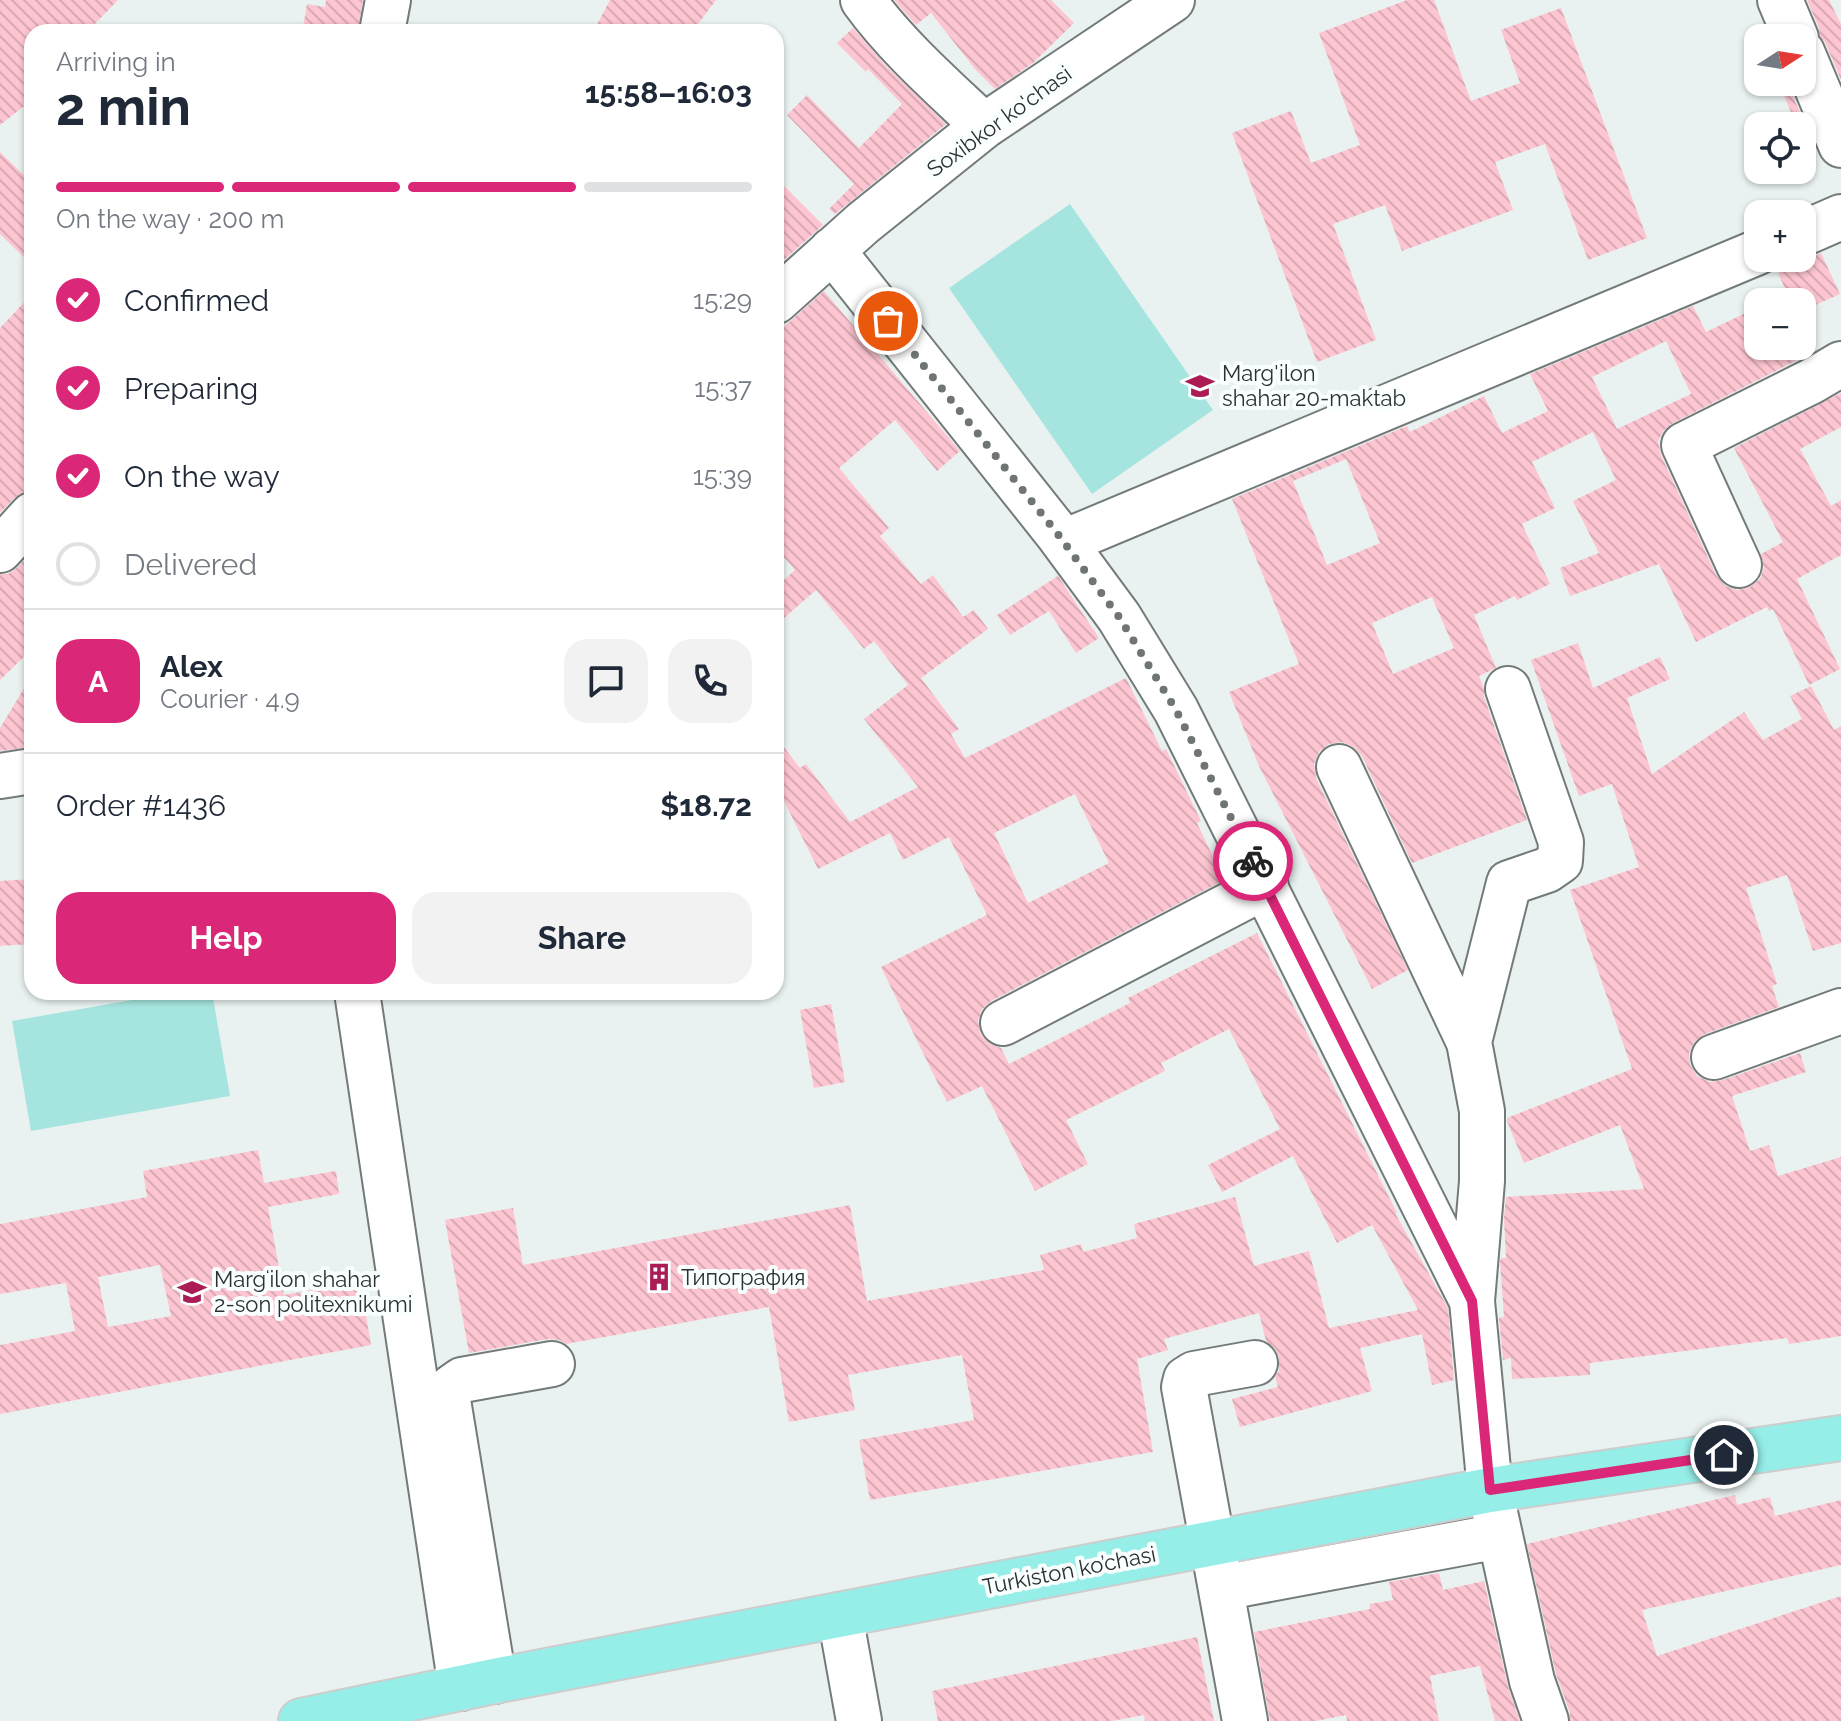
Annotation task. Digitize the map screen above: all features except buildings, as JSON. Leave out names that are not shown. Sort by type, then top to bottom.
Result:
[{"type":"main road","name":"Turkiston ko’chasi","points":[[301,1721],[409,1710],[478,1684],[1490,1490],[1841,1438]]},
{"type":"street","points":[[384,24],[388,0]]},
{"type":"street","points":[[863,0],[923,68],[984,126]]},
{"type":"street","name":"Soxibkor ko'chasi","points":[[784,294],[863,223],[984,126],[1172,0]]},
{"type":"street","points":[[1780,0],[1790,24]]},
{"type":"street","points":[[1816,85],[1841,145]]},
{"type":"street","points":[[1816,228],[1841,217]]},
{"type":"street","points":[[832,250],[1064,542],[1119,617],[1176,710],[1472,1301]]},
{"type":"street","points":[[1064,542],[1744,258]]},
{"type":"street","points":[[1739,565],[1684,445],[1841,364]]},
{"type":"street","points":[[0,550],[24,524]]},
{"type":"street","points":[[1469,1042],[1509,883],[1547,870],[1560,861],[1561,842],[1508,689]]},
{"type":"street","points":[[1339,767],[1469,1042],[1482,1111],[1482,1181],[1472,1301],[1490,1490],[1532,1681],[1546,1721]]},
{"type":"street","points":[[0,776],[24,772]]},
{"type":"street","points":[[1003,1023],[1266,886]]},
{"type":"street","points":[[358,1000],[478,1684]]},
{"type":"street","points":[[1714,1057],[1841,1011]]},
{"type":"street","points":[[1245,1721],[1184,1387],[1186,1379],[1194,1374],[1255,1363]]},
{"type":"street","points":[[478,1684],[448,1400],[452,1387],[462,1380],[552,1364]]},
{"type":"street","points":[[1221,1588],[1499,1536]]},
{"type":"street","points":[[840,1615],[859,1721]]},
{"type":"shaded area","points":[[1070,204],[1213,410],[1092,494],[949,288]]},
{"type":"shaded area","points":[[132,1000],[213,1000],[230,1096],[31,1131],[12,1021]]},
{"type":"way so far","points":[[888,321],[1057,533],[1119,617],[1176,710],[1253,861]]},
{"type":"place","name":"Marg'ilon shahar 20-maktab","points":[[1200,386]]},
{"type":"place","name":"Типография","points":[[659,1277]]},
{"type":"place","name":"Margʻilon shahar 2-son politexnikumi","points":[[192,1292]]},
{"type":"route","points":[[1253,861],[1472,1301],[1490,1490],[1724,1455]]}]
